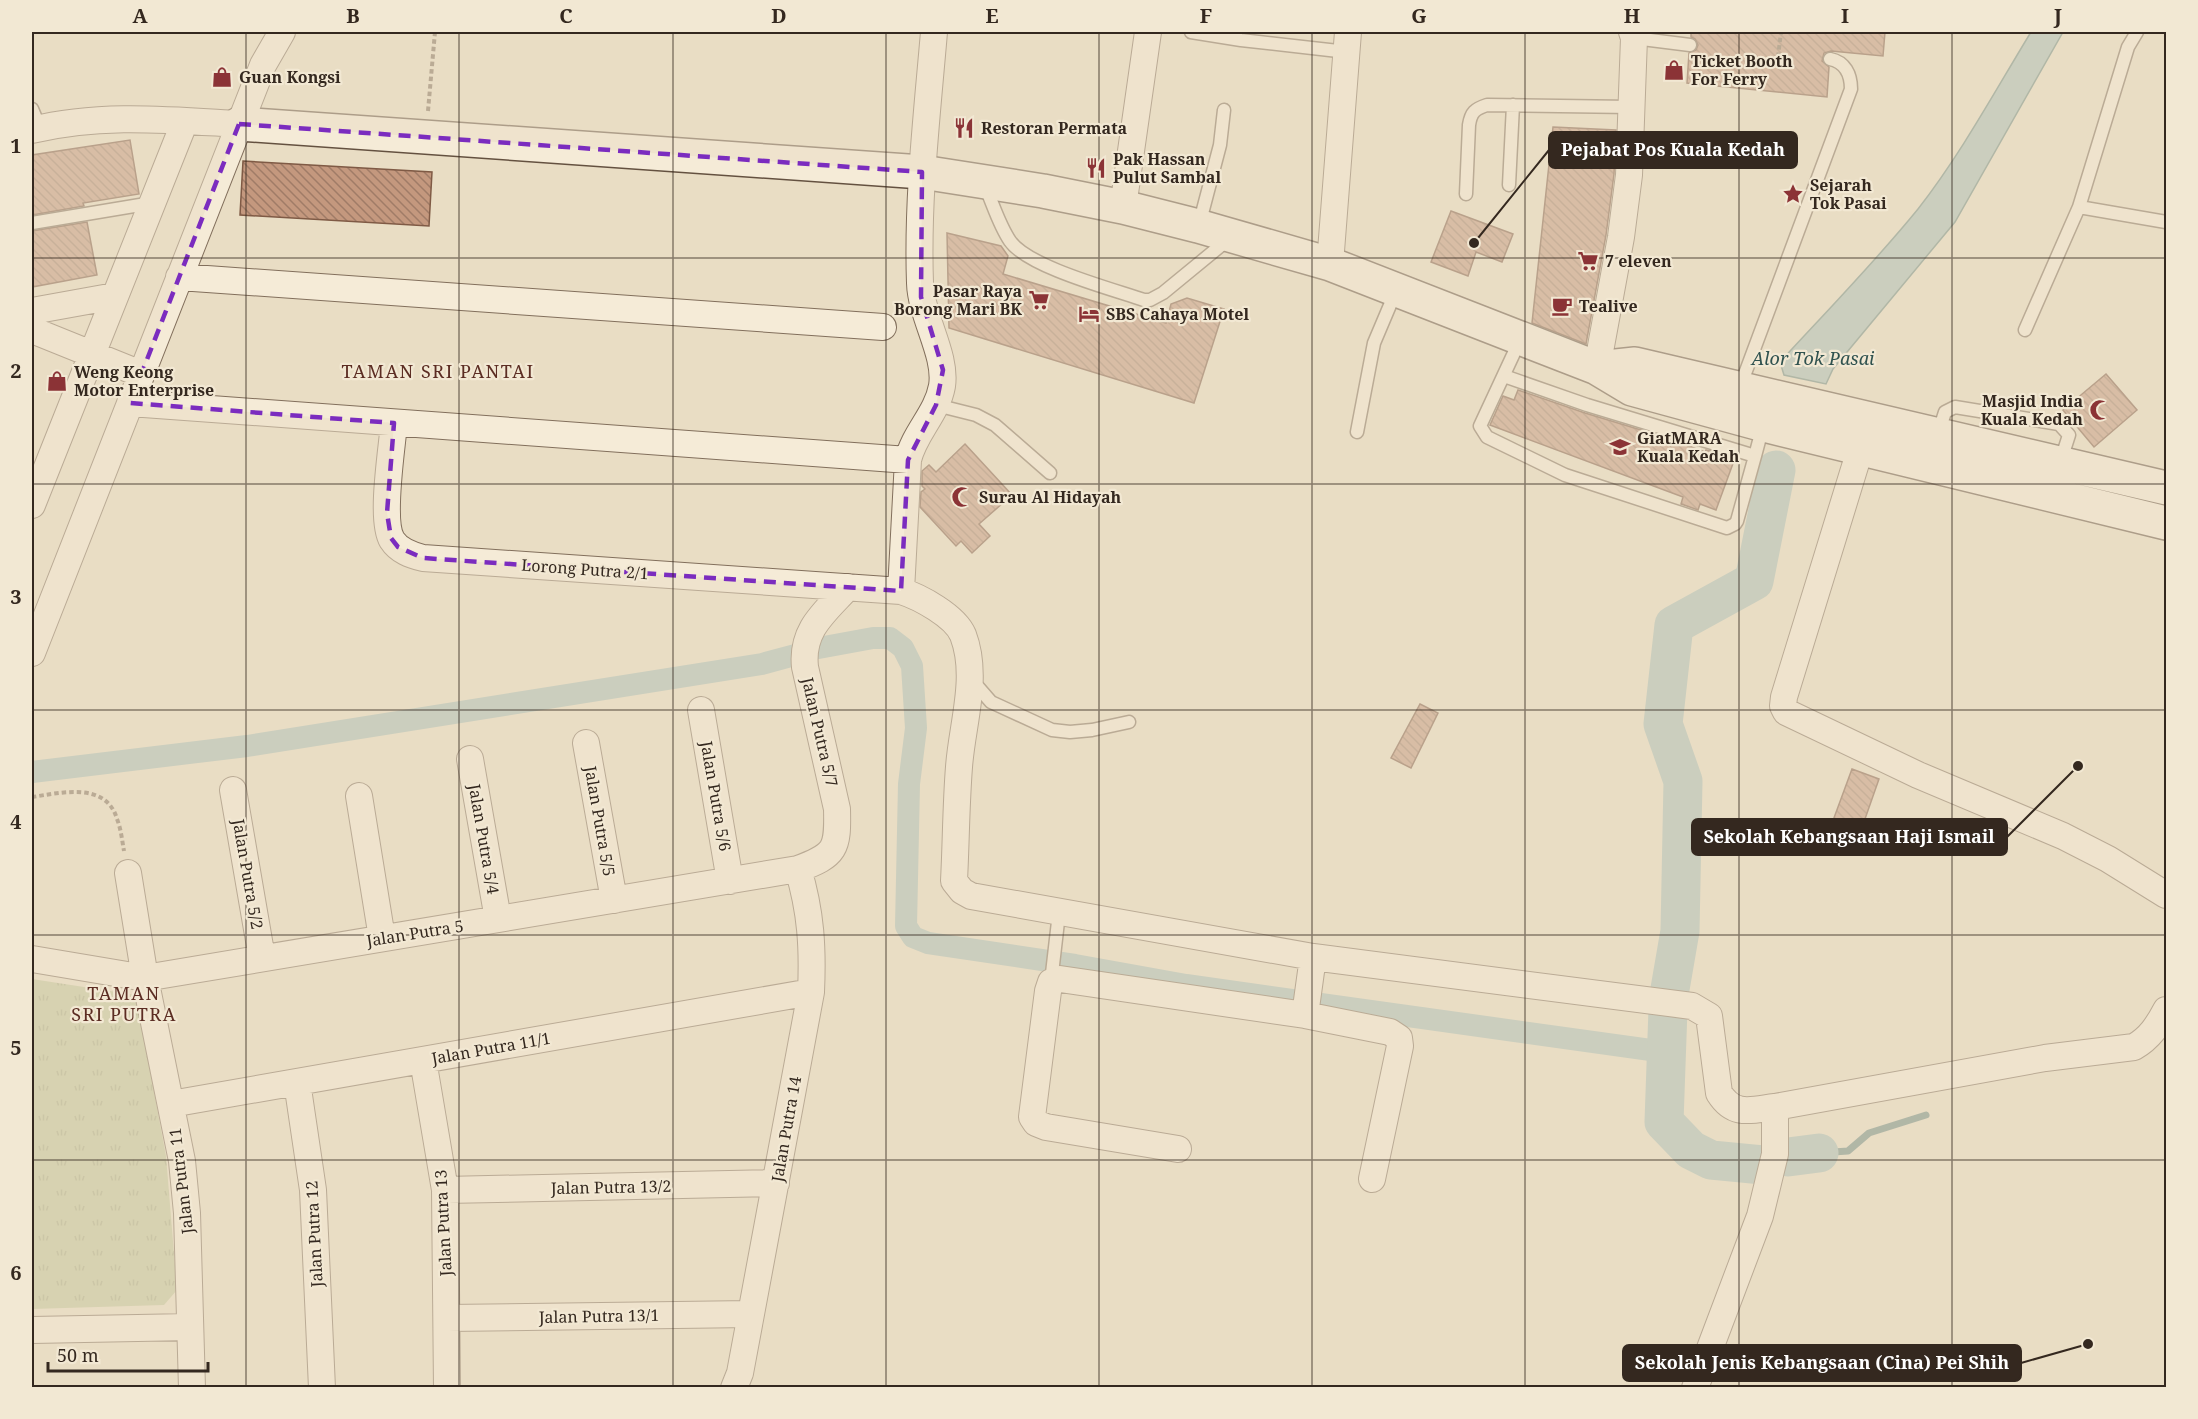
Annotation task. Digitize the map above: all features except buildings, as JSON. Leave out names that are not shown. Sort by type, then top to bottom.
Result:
[{"type":"main road","points":[[239,124],[426,139],[922,172],[982,180],[1123,207],[1330,264],[1597,368],[1632,389],[1759,441],[1860,450],[2166,523]]},
{"type":"main road","points":[[1597,368],[1635,364],[2166,488]]},
{"type":"street","points":[[32,653],[239,124],[263,65],[282,32]]},
{"type":"street","points":[[934,32],[922,172],[920,283],[924,310],[943,370],[942,386],[936,405],[910,448],[901,591],[918,597],[954,623],[962,634],[970,678],[959,765],[954,881],[957,886],[971,896],[1313,957],[1698,1008],[1709,1016],[1712,1028],[1717,1086],[1724,1101],[1732,1108],[1741,1111],[1775,1107],[2036,1060],[2134,1047],[2153,1032],[2166,1010]]},
{"type":"street","points":[[1123,207],[1148,32]]},
{"type":"street","points":[[1597,368],[1621,237],[1629,175],[1633,35]]},
{"type":"street","points":[[1330,264],[1348,42]]},
{"type":"street","points":[[34,122],[96,119],[239,124]]},
{"type":"street","points":[[32,505],[185,121]]},
{"type":"street","points":[[179,277],[883,327]]},
{"type":"street","points":[[32,311],[115,296]]},
{"type":"street","points":[[32,330],[141,374]]},
{"type":"street","points":[[130,403],[908,460]]},
{"type":"street","name":"Lorong Putra 2/1","points":[[394,423],[387,513],[391,538],[398,547],[411,555],[435,559],[901,591]]},
{"type":"street","points":[[1860,450],[1784,697],[1783,706],[1786,712],[1918,775],[2063,836],[2108,859],[2166,895]]},
{"type":"street","name":"Jalan Putra 5/7","points":[[798,869],[823,860],[833,847],[837,833],[837,809],[803,652],[816,622],[848,587]]},
{"type":"street","name":"Jalan Putra 5/6","points":[[701,710],[730,881]]},
{"type":"street","name":"Jalan Putra 5/5","points":[[586,743],[614,900]]},
{"type":"street","name":"Jalan Putra 5/4","points":[[470,759],[498,919]]},
{"type":"street","name":"Jalan Putra 5/2","points":[[233,790],[262,958]]},
{"type":"street","points":[[359,796],[382,938]]},
{"type":"street","name":"Jalan Putra 5","points":[[32,959],[145,978],[798,869]]},
{"type":"street","name":"Jalan Putra 14","points":[[734,1388],[740,1373],[811,992],[813,952],[806,896],[798,869]]},
{"type":"street","name":"Jalan Putra 11","points":[[128,873],[145,978],[182,1161],[187,1213],[192,1388]]},
{"type":"street","points":[[1307,1006],[1313,957]]},
{"type":"street","points":[[1178,1149],[1046,1128],[1036,1123],[1032,1117],[1052,973],[1059,979],[1307,1006],[1390,1032],[1399,1038],[1400,1046],[1372,1179]]},
{"type":"street","name":"Jalan Putra 11/1","points":[[171,1104],[811,992]]},
{"type":"street","name":"Jalan Putra 13","points":[[423,1060],[445,1190],[447,1388]]},
{"type":"street","name":"Jalan Putra 12","points":[[297,1082],[313,1190],[321,1388]]},
{"type":"street","points":[[1695,1388],[1760,1216],[1775,1154],[1775,1107]]},
{"type":"street","name":"Jalan Putra 13/2","points":[[445,1190],[776,1183]]},
{"type":"street","name":"Jalan Putra 13/1","points":[[447,1318],[751,1314]]},
{"type":"street","points":[[32,1330],[190,1327]]},
{"type":"lane","points":[[1191,32],[1241,40],[1348,42]]},
{"type":"lane","points":[[2025,330],[2079,207],[2128,47],[2136,32]]},
{"type":"lane","points":[[1633,35],[1690,45]]},
{"type":"lane","points":[[1739,389],[1851,89],[1846,69],[1841,63],[1830,59]]},
{"type":"lane","points":[[1466,194],[1471,115],[1477,108],[1487,105],[1631,107]]},
{"type":"lane","points":[[1509,185],[1514,105]]},
{"type":"lane","points":[[1198,226],[1220,145],[1224,110]]},
{"type":"lane","points":[[982,180],[1009,240],[1018,249],[1045,265],[1143,300],[1156,298],[1233,236]]},
{"type":"lane","points":[[32,223],[153,202]]},
{"type":"lane","points":[[2079,207],[2166,222]]},
{"type":"lane","points":[[1357,432],[1374,343],[1396,290]]},
{"type":"lane","points":[[1503,376],[1587,405],[1759,441],[1737,520],[1731,527],[1722,527],[1565,476],[1487,437],[1480,426],[1503,376],[1521,338]]},
{"type":"lane","points":[[936,405],[976,414],[995,425],[1050,473]]},
{"type":"lane","points":[[970,678],[991,702],[1052,730],[1070,732],[1092,730],[1129,722]]},
{"type":"lane","points":[[1052,973],[1059,913]]},
{"type":"path","points":[[426,139],[435,32]]},
{"type":"path","points":[[1778,57],[1781,32]]},
{"type":"path","points":[[32,797],[82,791],[97,795],[110,804],[117,817],[128,873]]},
{"type":"highlighted area","points":[[239,124],[922,172],[921,297],[943,370],[936,405],[908,460],[901,591],[423,558],[398,547],[391,538],[387,513],[394,423],[130,403]]},
{"type":"green space","points":[[32,979],[136,995],[166,1156],[177,1290],[164,1305],[32,1309]]},
{"type":"water","name":"Alor Tok Pasai","points":[[2031,32],[2063,32],[1955,222],[1833,369],[1826,384],[1784,375],[1780,362],[1885,248],[1934,188]]},
{"type":"waterway","name":"Alor Tok Pasai","points":[[1670,989],[1680,931],[1683,781],[1663,724],[1674,625],[1754,581],[1776,470]]},
{"type":"waterway","points":[[813,649],[873,638],[890,638],[903,648],[912,666],[916,728],[909,784],[906,926],[913,937],[928,943],[1075,965],[1186,985],[1665,1052]]},
{"type":"waterway","points":[[32,772],[247,746],[762,664],[795,655]]},
{"type":"waterway","name":"Alor Tok Pasai","points":[[1668,1009],[1664,1122],[1691,1150],[1711,1160],[1763,1165]]},
{"type":"waterway","name":"Alor Tok Pasai","points":[[1819,1153],[1848,1151],[1869,1133],[1926,1115]]},
{"type":"waterway","name":"Alor Tok Pasai","points":[[1788,1157],[1819,1153]]},
{"type":"place","name":"Ticket Booth For Ferry","points":[[1674,70]]},
{"type":"place","name":"Guan Kongsi","points":[[222,77]]},
{"type":"place","name":"Restoran Permata","points":[[964,128]]},
{"type":"place","name":"Pak Hassan Pulut Sambal","points":[[1096,168]]},
{"type":"place","name":"Sejarah Tok Pasai","points":[[1793,194]]},
{"type":"place","name":"Pejabat Pos Kuala Kedah","points":[[1474,243]]},
{"type":"place","name":"7 eleven","points":[[1588,261]]},
{"type":"place","name":"Pasar Raya Borong Mari BK","points":[[1039,300]]},
{"type":"place","name":"Tealive","points":[[1562,306]]},
{"type":"place","name":"SBS Cahaya Motel","points":[[1089,314]]},
{"type":"place","name":"Weng Keong Motor Enterprise","points":[[57,381]]},
{"type":"place","name":"Masjid India Kuala Kedah","points":[[2100,410]]},
{"type":"place","name":"GiatMARA Kuala Kedah","points":[[1620,447]]},
{"type":"place","name":"Surau Al Hidayah","points":[[962,497]]},
{"type":"place","name":"Sekolah Kebangsaan Haji Ismail","points":[[2078,766]]},
{"type":"place","name":"Sekolah Jenis Kebangsaan (Cina) Pei Shih","points":[[2088,1344]]},
{"type":"district","name":"TAMAN SRI PANTAI","points":[[438,372]]},
{"type":"district","name":"TAMAN SRI PUTRA","points":[[124,1004]]}]
